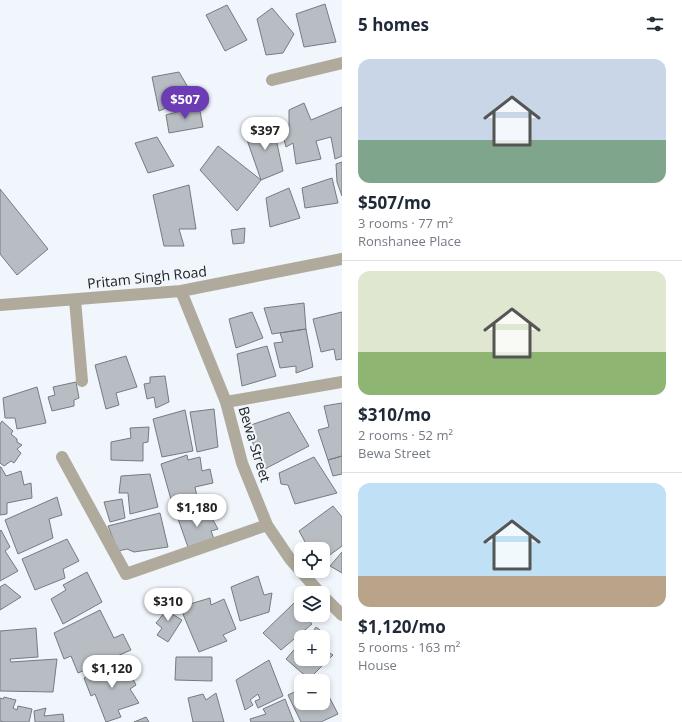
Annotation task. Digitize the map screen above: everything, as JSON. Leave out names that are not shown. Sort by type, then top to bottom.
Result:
[{"type":"street","points":[[272,80],[342,63]]},
{"type":"street","name":"Pritam Singh Road","points":[[0,305],[181,291],[342,258]]},
{"type":"street","name":"Bewa Street","points":[[181,291],[226,402],[242,463],[267,525],[290,559],[314,586]]},
{"type":"street","points":[[75,300],[82,380]]},
{"type":"street","points":[[226,402],[342,382]]},
{"type":"street","points":[[62,457],[126,574],[267,525]]},
{"type":"street","points":[[330,603],[342,614]]},
{"type":"building","points":[[325,4],[336,42],[304,47],[296,14]]},
{"type":"building","points":[[227,5],[247,40],[225,51],[206,15]]},
{"type":"building","points":[[272,8],[294,34],[283,53],[266,55],[257,19]]},
{"type":"building","points":[[179,72],[193,96],[159,111],[152,77]]},
{"type":"building","points":[[304,103],[311,120],[342,107],[342,156],[335,159],[331,137],[316,141],[321,159],[296,164],[293,143],[286,147],[281,128],[289,127],[289,110]]},
{"type":"building","points":[[199,106],[203,127],[169,133],[166,115]]},
{"type":"building","points":[[272,121],[283,171],[261,180],[245,134]]},
{"type":"building","points":[[157,137],[174,166],[148,173],[135,143]]},
{"type":"building","points":[[218,146],[261,180],[237,211],[200,170]]},
{"type":"building","points":[[342,162],[342,196],[337,182],[336,164]]},
{"type":"building","points":[[332,178],[338,203],[305,208],[302,188]]},
{"type":"building","points":[[189,185],[196,229],[179,229],[184,246],[164,246],[153,195]]},
{"type":"building","points":[[289,188],[300,218],[270,227],[266,198]]},
{"type":"building","points":[[0,189],[48,249],[17,275],[0,254]]},
{"type":"building","points":[[245,228],[244,243],[233,244],[231,230]]},
{"type":"building","points":[[304,303],[306,329],[272,334],[264,308]]},
{"type":"building","points":[[252,312],[263,338],[236,348],[229,319]]},
{"type":"building","points":[[342,312],[342,359],[336,360],[334,349],[321,352],[313,319]]},
{"type":"building","points":[[306,329],[313,367],[296,373],[296,366],[280,368],[274,343],[283,342],[280,333]]},
{"type":"building","points":[[267,346],[276,376],[242,386],[237,354]]},
{"type":"building","points":[[126,356],[137,387],[116,393],[119,405],[106,409],[95,365]]},
{"type":"building","points":[[165,376],[169,402],[156,408],[154,397],[147,399],[144,384],[150,383],[150,377]]},
{"type":"building","points":[[76,382],[79,398],[74,400],[74,406],[52,411],[48,397],[55,395],[53,387]]},
{"type":"building","points":[[37,387],[46,423],[17,429],[15,418],[5,418],[3,398]]},
{"type":"building","points":[[342,403],[342,456],[328,460],[318,430],[329,427],[324,406]]},
{"type":"building","points":[[214,409],[218,447],[197,452],[190,412]]},
{"type":"building","points":[[185,410],[193,451],[162,457],[153,419]]},
{"type":"building","points":[[289,412],[309,446],[261,471],[248,426]]},
{"type":"building","points":[[2,421],[13,431],[11,434],[17,439],[17,442],[22,445],[17,449],[21,453],[14,463],[11,461],[4,466],[0,463],[0,424]]},
{"type":"building","points":[[149,427],[148,442],[143,443],[143,461],[111,460],[111,442],[131,438],[130,428]]},
{"type":"building","points":[[187,455],[188,460],[200,457],[202,471],[210,469],[213,483],[195,487],[197,497],[172,503],[161,464]]},
{"type":"building","points":[[342,456],[342,474],[333,476],[328,460]]},
{"type":"building","points":[[314,457],[337,493],[295,504],[288,485],[281,484],[279,473]]},
{"type":"building","points":[[0,467],[6,476],[21,471],[24,485],[31,483],[32,498],[7,503],[7,514],[0,515]]},
{"type":"building","points":[[150,474],[158,507],[130,514],[128,493],[119,493],[121,476]]},
{"type":"building","points":[[57,497],[62,515],[49,519],[53,538],[18,554],[5,520]]},
{"type":"building","points":[[122,499],[125,518],[110,522],[104,502]]},
{"type":"building","points":[[333,506],[342,517],[342,546],[330,555],[330,542],[305,542],[299,531]]},
{"type":"building","points":[[191,511],[193,517],[209,513],[218,529],[211,531],[214,539],[188,547],[177,516]]},
{"type":"building","points":[[160,513],[168,547],[134,552],[127,549],[118,551],[108,526]]},
{"type":"building","points":[[1,530],[10,547],[5,551],[18,571],[0,581],[0,531]]},
{"type":"building","points":[[67,539],[79,561],[63,569],[65,578],[35,590],[22,559]]},
{"type":"building","points":[[342,552],[342,573],[330,566]]},
{"type":"building","points":[[87,572],[102,602],[63,624],[51,599],[66,590],[63,585]]},
{"type":"building","points":[[258,576],[264,595],[272,593],[269,612],[240,621],[231,587]]},
{"type":"building","points":[[5,584],[21,597],[0,610],[0,587]]},
{"type":"building","points":[[210,598],[211,605],[224,599],[236,629],[223,635],[227,641],[199,652],[180,607]]},
{"type":"building","points":[[167,601],[177,608],[172,614],[182,620],[168,642],[157,635],[162,628],[156,623],[165,612],[161,608]]},
{"type":"building","points":[[294,603],[294,622],[310,622],[312,624],[305,630],[294,630],[294,639],[281,650],[263,633]]},
{"type":"building","points":[[100,610],[114,638],[123,634],[131,650],[78,673],[71,656],[64,659],[54,633]]},
{"type":"building","points":[[36,628],[38,657],[10,659],[11,662],[57,659],[53,692],[0,691],[0,631]]},
{"type":"building","points":[[294,650],[294,666],[286,659]]},
{"type":"building","points":[[176,657],[212,657],[212,681],[175,680]]},
{"type":"building","points":[[122,658],[136,685],[130,689],[139,703],[118,710],[121,717],[106,722],[95,694],[91,696],[84,678]]},
{"type":"building","points":[[269,660],[283,696],[258,708],[255,701],[260,699],[258,694],[250,700],[253,705],[245,710],[236,680]]},
{"type":"building","points":[[294,666],[322,666],[314,674],[303,674]]},
{"type":"building","points":[[294,692],[294,707],[288,695]]},
{"type":"building","points":[[216,693],[224,722],[193,722],[188,698],[203,694],[206,700]]},
{"type":"building","points":[[4,697],[16,700],[13,708],[17,710],[18,706],[32,709],[29,722],[0,721],[0,698],[3,699]]},
{"type":"building","points":[[285,699],[294,722],[251,722],[250,719],[266,714],[263,709]]},
{"type":"building","points":[[330,699],[338,714],[321,722],[301,722],[295,710],[330,710]]},
{"type":"building","points":[[46,708],[44,716],[63,714],[64,722],[35,722],[34,711]]},
{"type":"building","points":[[146,717],[149,722],[134,722]]}]
